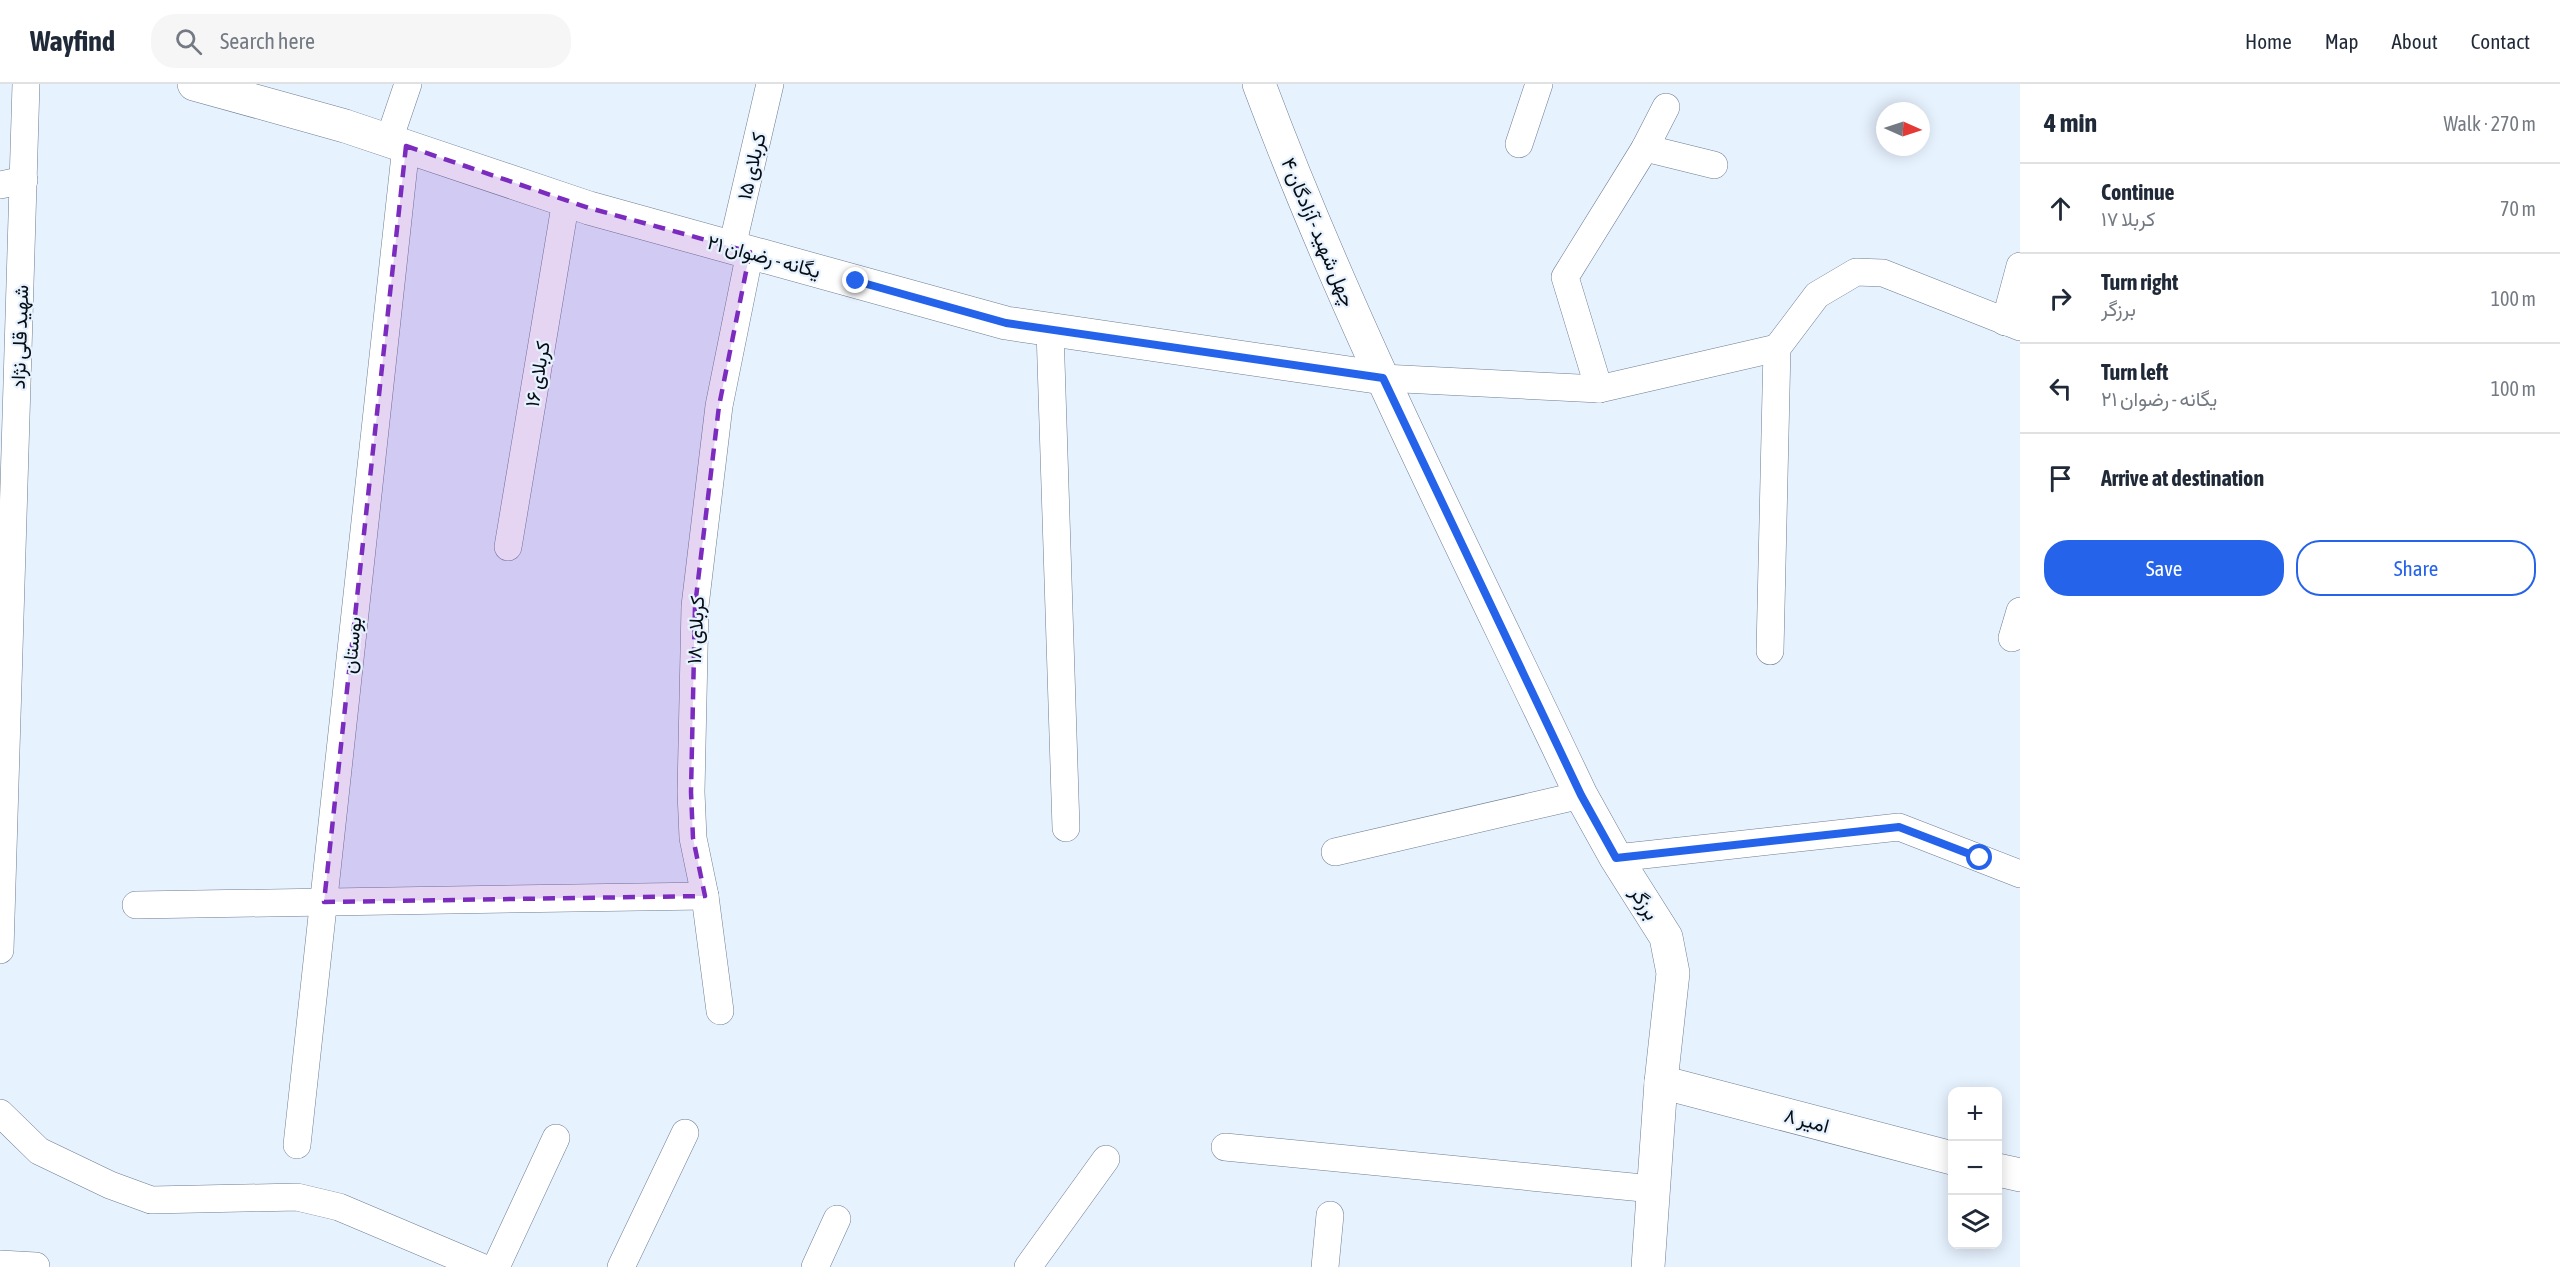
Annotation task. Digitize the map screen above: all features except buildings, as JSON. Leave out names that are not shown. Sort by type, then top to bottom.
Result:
[{"type":"street","name":"شهید قلی نژاد","points":[[0,950],[12,183],[26,84]]},
{"type":"street","name":"یگانه - رضوان ۲۱","points":[[194,84],[266,93],[398,143],[566,200],[1006,323],[1383,378]]},
{"type":"street","name":"بوستان","points":[[297,1145],[324,902],[398,143],[408,84]]},
{"type":"street","name":"کربلای ۱۵","points":[[741,249],[770,84]]},
{"type":"street","name":"چهل شهید - آزادگان ۴","points":[[1259,84],[1292,171],[1383,378]]},
{"type":"street","points":[[1519,144],[1539,84]]},
{"type":"street","points":[[1599,389],[1565,277],[1645,148],[1666,107]]},
{"type":"street","points":[[1645,148],[1714,165]]},
{"type":"street","name":"کربلای ۱۶","points":[[508,547],[566,200]]},
{"type":"street","name":"کربلای ۱۸","points":[[720,1011],[705,896],[693,838],[691,792],[695,606],[741,249]]},
{"type":"street","points":[[1770,651],[1777,348],[1817,295],[1856,272],[1883,273],[2013,324],[2020,266]]},
{"type":"street","points":[[1050,330],[1066,828]]},
{"type":"street","points":[[1383,378],[1599,389],[1777,348]]},
{"type":"street","name":"برزگر","points":[[1383,378],[1581,795],[1616,858],[1666,937],[1673,973],[1661,1082],[1648,1267]]},
{"type":"street","points":[[2012,639],[2020,611]]},
{"type":"street","points":[[1335,852],[1581,795]]},
{"type":"street","points":[[1616,858],[1899,827],[2020,874]]},
{"type":"street","points":[[136,905],[705,896]]},
{"type":"street","name":"امیر ۸","points":[[1661,1082],[1948,1157]]},
{"type":"street","points":[[0,1113],[39,1151],[110,1185],[152,1200],[297,1197],[339,1207],[481,1267]]},
{"type":"street","points":[[621,1267],[685,1133]]},
{"type":"street","points":[[496,1267],[556,1138]]},
{"type":"street","points":[[1225,1147],[1653,1189]]},
{"type":"street","points":[[1028,1267],[1106,1159]]},
{"type":"street","points":[[2002,1171],[2020,1175]]},
{"type":"street","points":[[1325,1267],[1330,1215]]},
{"type":"street","points":[[815,1267],[837,1219]]},
{"type":"street","points":[[0,1264],[36,1266]]},
{"type":"highlighted area","points":[[406,146],[589,208],[750,252],[719,406],[695,606],[691,792],[693,838],[705,896],[324,902]]},
{"type":"route","points":[[856,281],[1006,323],[1383,378],[1581,795],[1616,858],[1899,827],[1980,858]]}]
